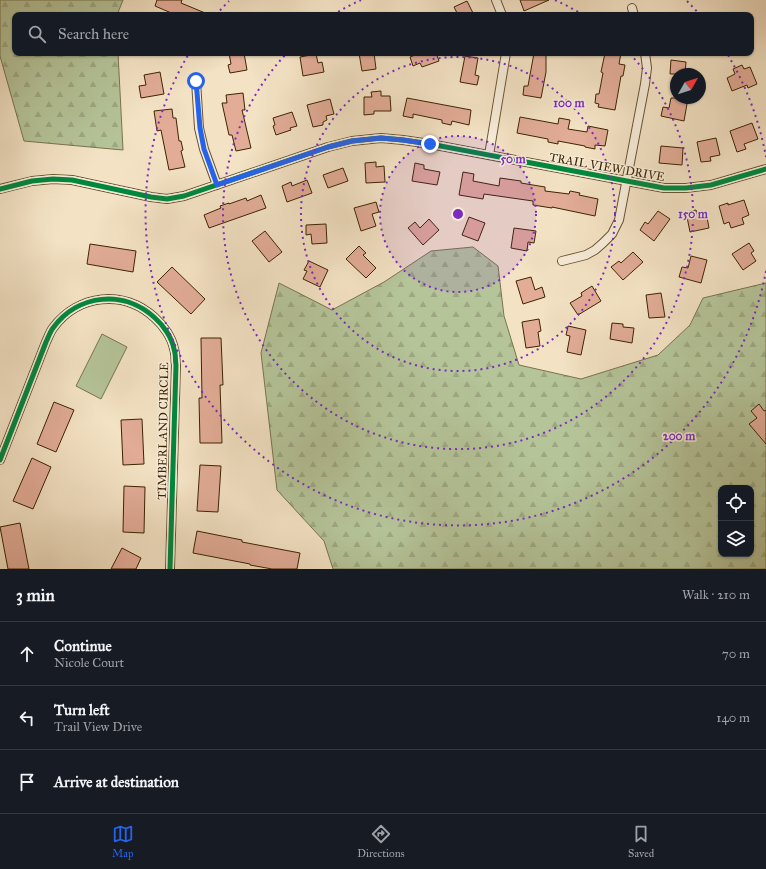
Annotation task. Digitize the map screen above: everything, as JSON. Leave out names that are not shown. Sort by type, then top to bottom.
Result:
[{"type":"street","points":[[496,0],[501,12]]},
{"type":"street","points":[[489,155],[506,56]]},
{"type":"street","points":[[562,261],[586,255],[595,250],[612,234],[619,220],[645,84],[647,68],[645,56]]},
{"type":"street","points":[[196,81],[200,128],[204,149],[217,185]]},
{"type":"street","name":"TRAIL VIEW DRIVE","points":[[0,189],[32,181],[53,179],[72,180],[167,199],[184,196],[328,147],[352,141],[381,138],[430,144],[664,188],[686,188],[711,185],[766,169]]},
{"type":"street","name":"TIMBERLAND CIRCLE","points":[[0,460],[46,342],[52,329],[62,318],[74,308],[89,302],[104,299],[121,300],[136,305],[149,313],[161,323],[169,336],[174,349],[176,364],[170,569]]},
{"type":"green space","points":[[0,0],[123,0],[118,12],[12,12],[12,56],[118,56],[123,150],[24,141],[0,56]]},
{"type":"green space","points":[[473,247],[498,266],[504,316],[519,365],[581,379],[658,355],[690,325],[703,298],[766,283],[766,569],[333,569],[324,541],[277,490],[261,353],[279,283],[332,310],[384,282],[431,251]]},
{"type":"green space","points":[[102,334],[127,347],[101,399],[76,386]]},
{"type":"building","points":[[157,0],[182,0],[181,3],[203,12],[169,12],[155,6]]},
{"type":"building","points":[[520,0],[549,0],[524,11]]},
{"type":"building","points":[[467,1],[472,12],[456,12],[454,7]]},
{"type":"building","points":[[230,56],[245,56],[247,70],[230,73],[228,65],[231,64]]},
{"type":"building","points":[[316,56],[318,63],[322,62],[324,72],[303,76],[300,57]]},
{"type":"building","points":[[360,56],[374,56],[376,69],[362,71]]},
{"type":"building","points":[[437,56],[439,61],[422,67],[420,63],[413,66],[410,57]]},
{"type":"building","points":[[465,56],[478,58],[475,75],[479,76],[477,85],[460,82]]},
{"type":"building","points":[[533,56],[546,56],[546,72],[541,98],[523,95],[524,86],[528,86]]},
{"type":"building","points":[[604,56],[620,56],[619,64],[625,65],[623,76],[621,76],[615,110],[598,107],[599,104],[595,103],[596,94],[599,94],[603,73],[601,72]]},
{"type":"building","points":[[671,60],[686,62],[686,68],[670,68]]},
{"type":"building","points":[[742,65],[744,69],[750,67],[757,84],[748,88],[747,85],[732,91],[727,78],[735,74],[733,69]]},
{"type":"building","points":[[160,72],[164,94],[141,98],[139,86],[146,85],[144,75]]},
{"type":"building","points":[[381,91],[381,96],[390,96],[391,111],[374,111],[374,114],[364,115],[364,97],[372,97],[371,92]]},
{"type":"building","points":[[243,93],[245,110],[242,110],[251,148],[236,151],[232,135],[229,135],[222,103],[227,103],[226,95]]},
{"type":"building","points":[[407,98],[471,110],[469,125],[452,121],[451,125],[442,123],[442,120],[413,114],[413,118],[403,116]]},
{"type":"building","points":[[330,99],[334,114],[326,116],[327,120],[323,122],[323,125],[313,127],[307,105]]},
{"type":"building","points":[[670,103],[687,104],[684,121],[661,116],[663,107],[669,108]]},
{"type":"building","points":[[172,109],[173,118],[176,118],[179,141],[181,141],[183,150],[181,151],[185,167],[169,170],[161,130],[157,131],[154,111]]},
{"type":"building","points":[[292,112],[297,126],[290,128],[291,130],[276,135],[273,126],[275,125],[273,118]]},
{"type":"building","points":[[520,117],[558,124],[559,118],[570,120],[568,129],[587,132],[588,126],[608,130],[605,146],[595,145],[595,149],[558,141],[558,144],[548,142],[548,139],[517,133]]},
{"type":"building","points":[[752,123],[758,139],[744,144],[746,149],[737,152],[730,131]]},
{"type":"building","points":[[716,138],[720,155],[710,157],[711,161],[701,162],[697,142]]},
{"type":"building","points":[[661,146],[683,148],[682,165],[659,163]]},
{"type":"building","points":[[376,162],[376,167],[384,166],[385,182],[366,183],[365,163]]},
{"type":"building","points":[[415,163],[424,165],[424,169],[440,172],[437,185],[412,181]]},
{"type":"building","points":[[343,168],[348,181],[328,188],[323,175]]},
{"type":"building","points":[[463,172],[474,174],[473,181],[499,186],[500,178],[521,181],[521,183],[545,187],[545,191],[569,194],[570,191],[580,193],[579,195],[598,199],[595,216],[552,207],[533,205],[533,201],[484,194],[483,199],[459,195]]},
{"type":"building","points":[[307,180],[312,193],[287,202],[282,186],[291,182],[292,186]]},
{"type":"building","points":[[261,195],[266,208],[209,228],[204,215],[221,208],[220,206],[246,198],[247,201]]},
{"type":"building","points":[[744,200],[749,215],[742,218],[744,224],[731,228],[729,222],[724,224],[719,206]]},
{"type":"building","points":[[376,202],[379,212],[372,214],[376,226],[361,231],[354,208]]},
{"type":"building","points":[[696,210],[697,214],[706,212],[709,228],[690,232],[686,212]]},
{"type":"building","points":[[658,211],[670,219],[654,241],[640,230],[645,222],[648,224]]},
{"type":"building","points":[[469,217],[485,223],[478,241],[462,235]]},
{"type":"building","points":[[429,219],[439,230],[423,245],[408,228],[415,222],[420,228]]},
{"type":"building","points":[[326,224],[327,243],[312,244],[311,234],[306,235],[306,225]]},
{"type":"building","points":[[514,228],[536,231],[534,243],[528,242],[527,251],[511,248]]},
{"type":"building","points":[[265,231],[282,252],[269,262],[252,241]]},
{"type":"building","points":[[749,243],[754,251],[751,253],[756,261],[743,270],[732,254]]},
{"type":"building","points":[[90,244],[136,251],[133,272],[87,264]]},
{"type":"building","points":[[359,246],[366,253],[363,255],[376,268],[366,278],[346,259]]},
{"type":"building","points":[[633,252],[643,262],[623,280],[611,267],[619,261],[621,263]]},
{"type":"building","points":[[691,256],[707,260],[701,283],[679,277],[682,267],[688,268]]},
{"type":"building","points":[[309,261],[328,270],[320,287],[303,279],[307,271],[304,270]]},
{"type":"building","points":[[172,267],[205,299],[191,314],[157,282]]},
{"type":"building","points":[[531,277],[535,290],[542,287],[545,297],[523,304],[516,281]]},
{"type":"building","points":[[592,286],[601,301],[578,315],[570,303],[582,296],[581,293]]},
{"type":"building","points":[[661,293],[665,317],[649,318],[646,295]]},
{"type":"building","points":[[539,319],[541,331],[538,332],[540,346],[526,348],[522,322]]},
{"type":"building","points":[[612,323],[623,324],[623,327],[634,328],[632,343],[610,339]]},
{"type":"building","points":[[568,326],[586,330],[581,355],[567,352],[570,336],[566,335]]},
{"type":"building","points":[[201,338],[221,338],[223,385],[220,385],[222,443],[200,443],[199,398],[202,398]]},
{"type":"building","points":[[54,402],[74,410],[56,452],[37,444]]},
{"type":"building","points":[[759,404],[764,411],[766,410],[766,444],[749,424],[757,418],[751,411]]},
{"type":"building","points":[[142,419],[144,464],[123,465],[121,420]]},
{"type":"building","points":[[32,458],[51,467],[33,509],[13,501]]},
{"type":"building","points":[[200,465],[221,466],[218,512],[197,511]]},
{"type":"building","points":[[124,486],[145,487],[144,533],[123,532]]},
{"type":"building","points":[[20,523],[29,569],[8,569],[0,527]]},
{"type":"building","points":[[197,531],[242,540],[242,542],[300,553],[297,569],[272,569],[193,553]]},
{"type":"building","points":[[122,548],[141,558],[136,569],[111,569]]},
{"type":"cycle path","points":[[0,189],[32,181],[53,179],[72,180],[167,199],[184,196],[328,147],[352,141],[381,138],[430,144],[664,188],[686,188],[711,185],[766,169]]},
{"type":"cycle path","points":[[0,460],[46,342],[53,328],[63,317],[75,308],[88,302],[102,299],[116,299],[143,309],[155,318],[164,328],[175,351],[176,365],[170,569]]},
{"type":"route","points":[[196,81],[200,128],[204,149],[217,185],[328,147],[352,141],[381,138],[430,144]]}]
